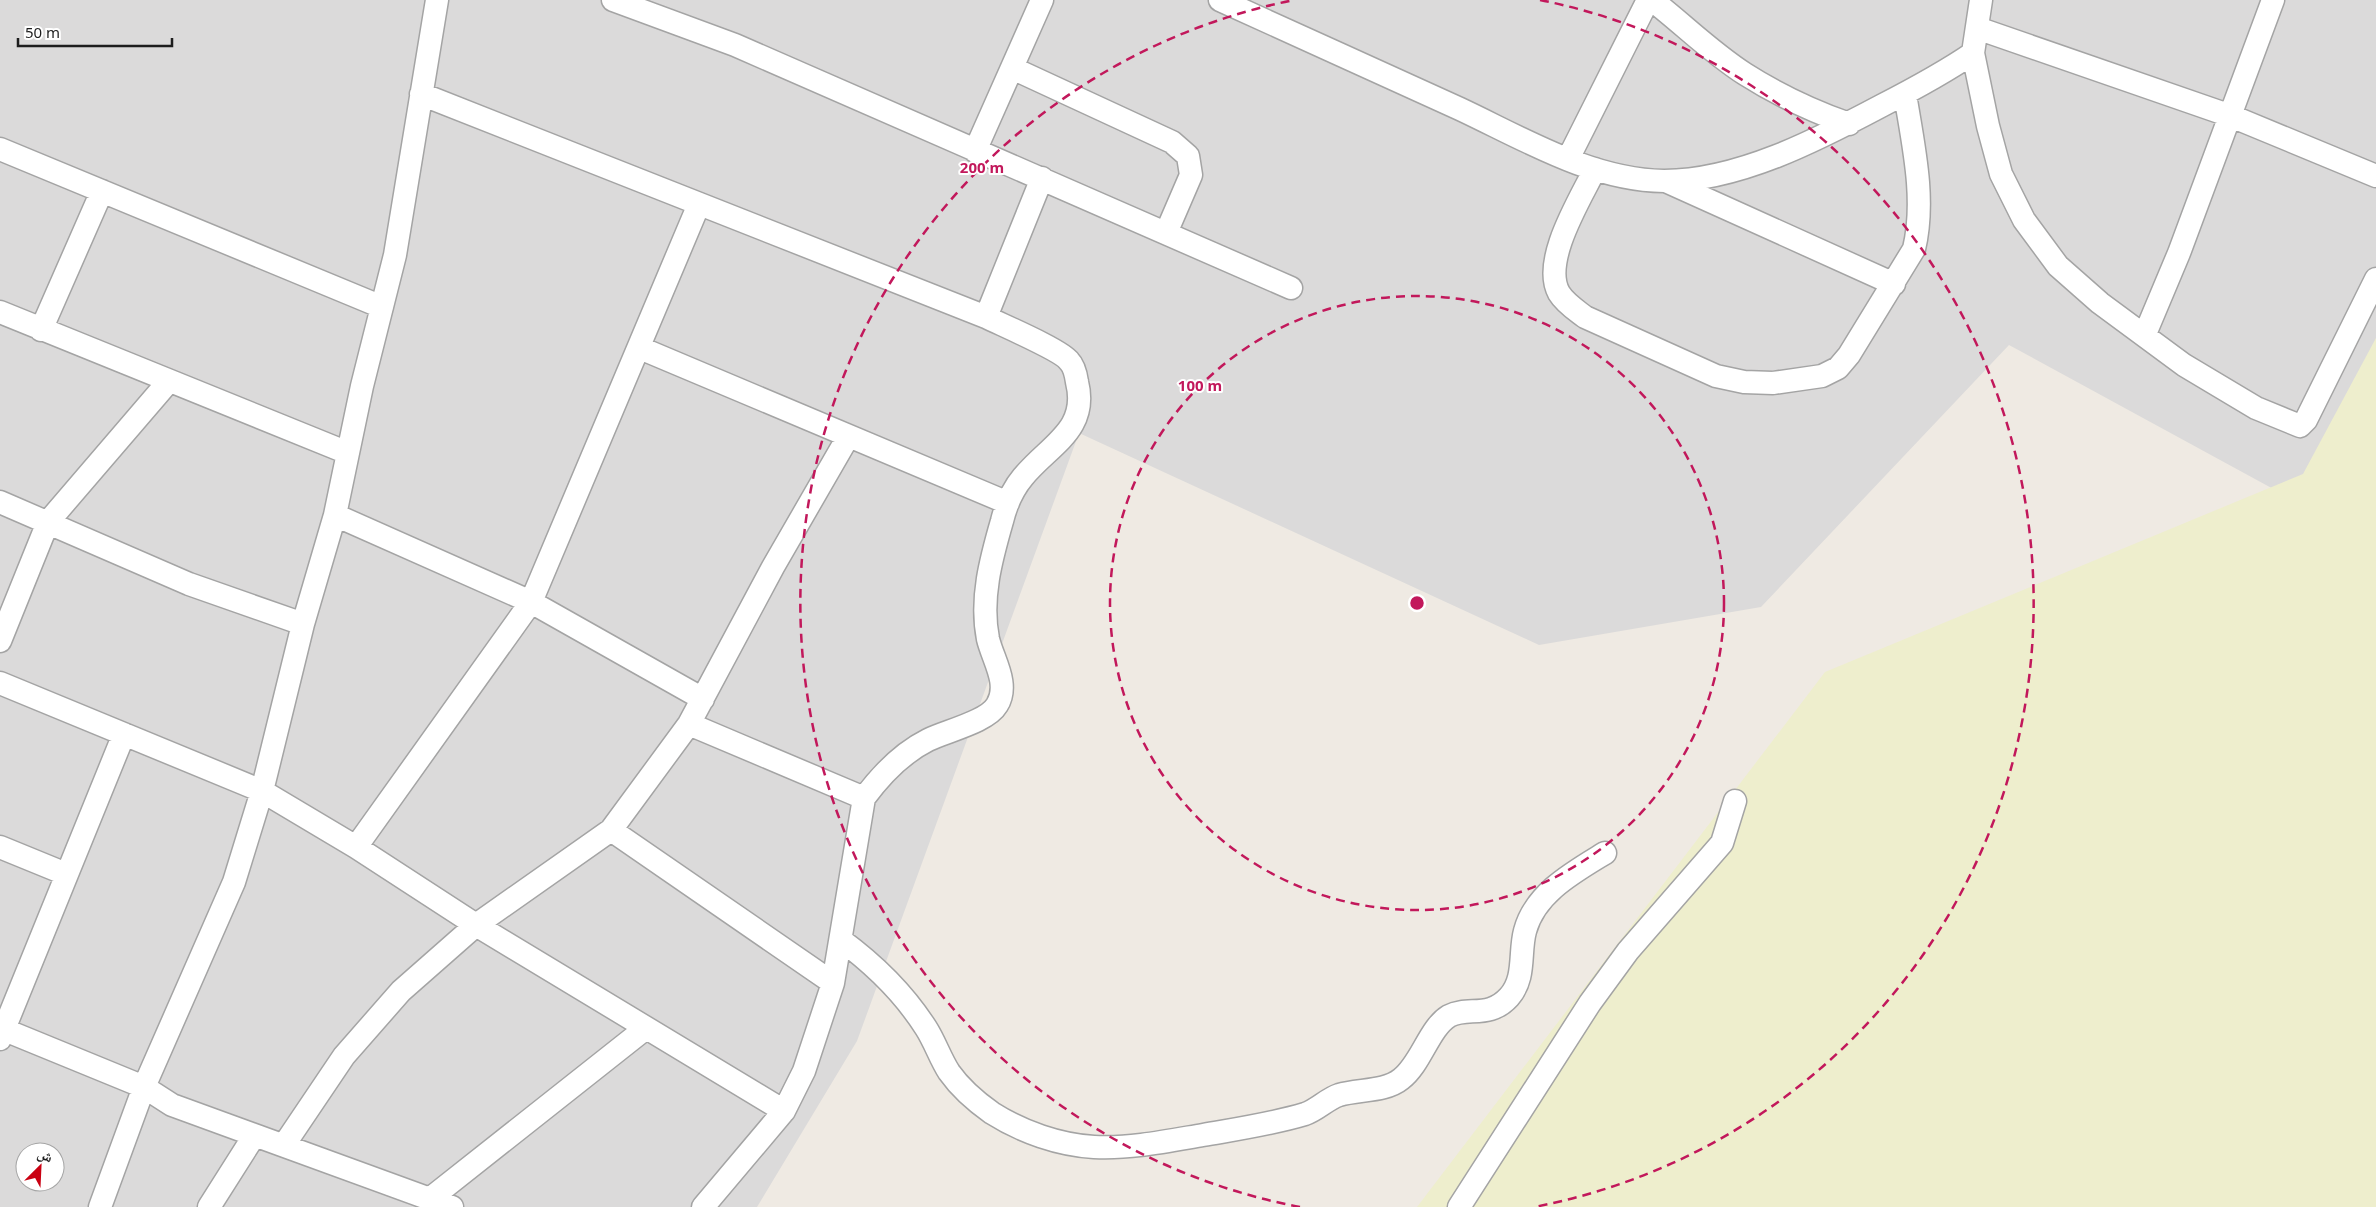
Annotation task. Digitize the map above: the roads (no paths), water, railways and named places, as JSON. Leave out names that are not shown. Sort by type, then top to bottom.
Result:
[{"type":"street","points":[[100,1207],[144,1088],[234,882],[262,791],[303,624],[335,515],[395,255],[437,0]]},
{"type":"street","points":[[613,0],[735,45],[1291,288]]},
{"type":"street","points":[[975,151],[1042,0]]},
{"type":"street","points":[[1220,0],[1568,159],[1595,169],[1641,179],[1665,181],[1693,179],[1728,171],[1780,153],[1848,124],[1905,94],[1973,53]]},
{"type":"street","points":[[1568,159],[1648,0]]},
{"type":"street","points":[[1652,0],[1743,73],[1779,95],[1848,124]]},
{"type":"street","points":[[1981,0],[1973,53],[1988,126],[2001,174],[2024,220],[2058,266],[2100,303],[2145,334],[2184,366],[2256,408],[2300,426],[2306,420],[2376,279]]},
{"type":"street","points":[[2145,334],[2179,253],[2274,0]]},
{"type":"street","points":[[1977,28],[2231,116],[2376,176]]},
{"type":"street","points":[[1012,68],[1172,142],[1188,156],[1191,175],[1166,233]]},
{"type":"street","points":[[421,94],[986,317],[1062,354],[1069,360],[1077,381],[1080,409],[1064,436],[1023,477],[1008,502],[994,550],[984,606],[988,640],[1001,679],[1001,695],[997,705],[986,716],[926,741],[879,778],[864,798],[833,983],[804,1071],[784,1110],[703,1207]]},
{"type":"street","points":[[1595,169],[1559,249],[1555,279],[1559,292],[1568,304],[1585,317],[1716,376],[1744,382],[1773,383],[1822,376],[1838,368],[1849,355],[1914,250],[1918,232],[1918,198],[1905,94]]},
{"type":"street","points":[[0,149],[382,307]]},
{"type":"street","points":[[986,317],[1042,178]]},
{"type":"street","points":[[1665,181],[1894,284]]},
{"type":"street","points":[[42,330],[102,191]]},
{"type":"street","points":[[356,847],[531,602],[640,348],[699,204]]},
{"type":"street","points":[[0,312],[348,453]]},
{"type":"street","points":[[640,348],[848,437],[1008,502]]},
{"type":"street","points":[[0,641],[48,522],[169,381]]},
{"type":"street","points":[[284,1145],[350,1048],[401,991],[476,925],[611,830],[689,724],[773,567],[848,437]]},
{"type":"street","points":[[0,502],[190,584],[303,624]]},
{"type":"street","points":[[335,515],[531,602],[703,699]]},
{"type":"street","points":[[0,684],[262,791],[356,847],[476,925],[784,1110]]},
{"type":"street","points":[[689,724],[864,798]]},
{"type":"street","points":[[124,734],[1,1032],[144,1088],[172,1105],[452,1207]]},
{"type":"street","points":[[1458,1207],[1590,1004],[1628,951],[1722,843],[1734,801]]},
{"type":"street","points":[[611,830],[833,983]]},
{"type":"street","points":[[0,847],[66,874]]},
{"type":"street","points":[[841,940],[866,959],[898,989],[928,1030],[949,1071],[968,1096],[994,1114],[1036,1136],[1094,1147],[1155,1143],[1266,1123],[1308,1113],[1328,1099],[1347,1092],[1382,1088],[1401,1080],[1416,1062],[1436,1030],[1450,1016],[1487,1012],[1509,997],[1521,973],[1525,931],[1534,909],[1565,877],[1605,853]]},
{"type":"street","points":[[431,1198],[646,1028]]},
{"type":"street","points":[[209,1207],[254,1136]]}]
